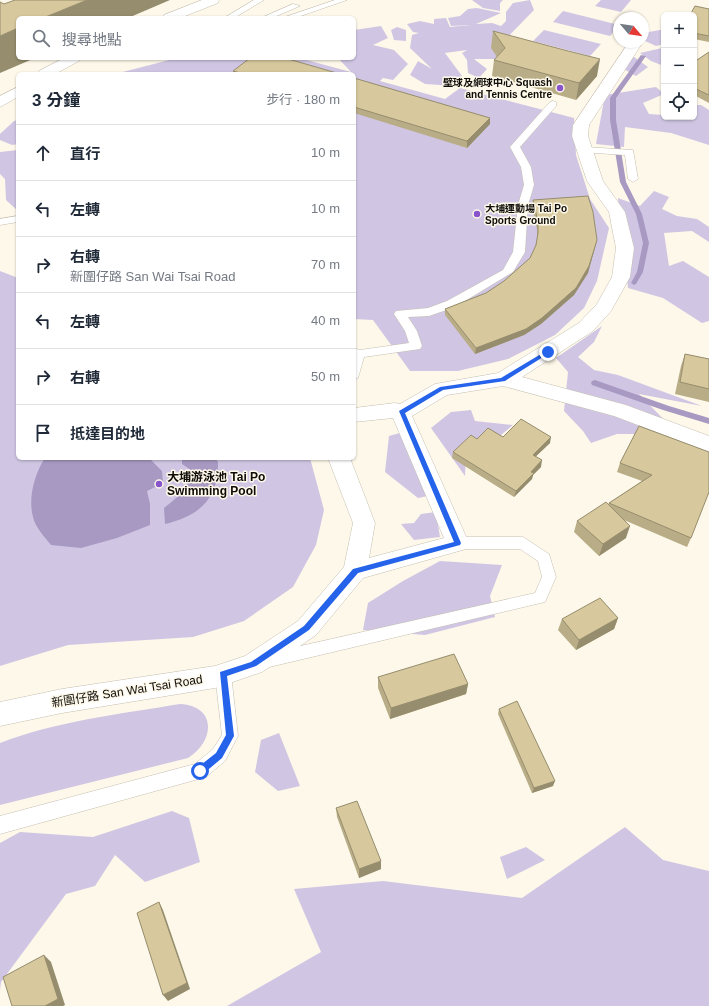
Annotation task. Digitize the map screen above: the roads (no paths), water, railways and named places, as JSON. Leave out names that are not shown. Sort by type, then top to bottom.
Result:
[{"type":"street","points":[[174,16],[213,0]]},
{"type":"street","points":[[401,413],[442,389],[503,379],[520,370],[586,327],[604,307],[621,277],[625,248],[617,212],[595,181],[580,136],[581,125],[632,48]]},
{"type":"street","points":[[48,72],[70,60]]},
{"type":"street","points":[[0,103],[16,92]]},
{"type":"street","points":[[503,379],[619,410],[709,444]]},
{"type":"street","points":[[340,460],[364,523],[355,571],[458,543],[401,413],[395,410],[356,415]]},
{"type":"street","name":"新圍仔路 San Wai Tsai Road","points":[[0,714],[62,701],[223,674],[253,664],[307,628],[355,571]]},
{"type":"lane","points":[[231,16],[260,0]]},
{"type":"lane","points":[[247,6],[265,0]]},
{"type":"lane","points":[[270,16],[315,0]]},
{"type":"lane","points":[[292,16],[343,0]]},
{"type":"lane","points":[[356,353],[416,346],[411,331],[400,314],[429,312],[451,304],[507,272],[519,252],[523,205],[529,185],[526,167],[515,147],[553,104]]},
{"type":"lane","points":[[584,150],[630,152],[633,179]]},
{"type":"lane","points":[[0,222],[16,219]]},
{"type":"lane","points":[[253,664],[540,598],[549,577],[544,558],[523,543],[458,543]]},
{"type":"lane","points":[[0,825],[200,771],[219,755],[230,736],[223,674]]},
{"type":"waterway","points":[[634,283],[640,272],[646,243],[639,214],[623,182],[613,120],[613,98],[643,56]]},
{"type":"waterway","points":[[595,383],[666,408],[709,421]]},
{"type":"place","name":"壁球及網球中心 Squash and Tennis Centre","points":[[560,88]]},
{"type":"place","name":"大埔運動場 Tai Po Sports Ground","points":[[477,214]]},
{"type":"place","name":"大埔游泳池 Tai Po Swimming Pool","points":[[159,484]]}]
